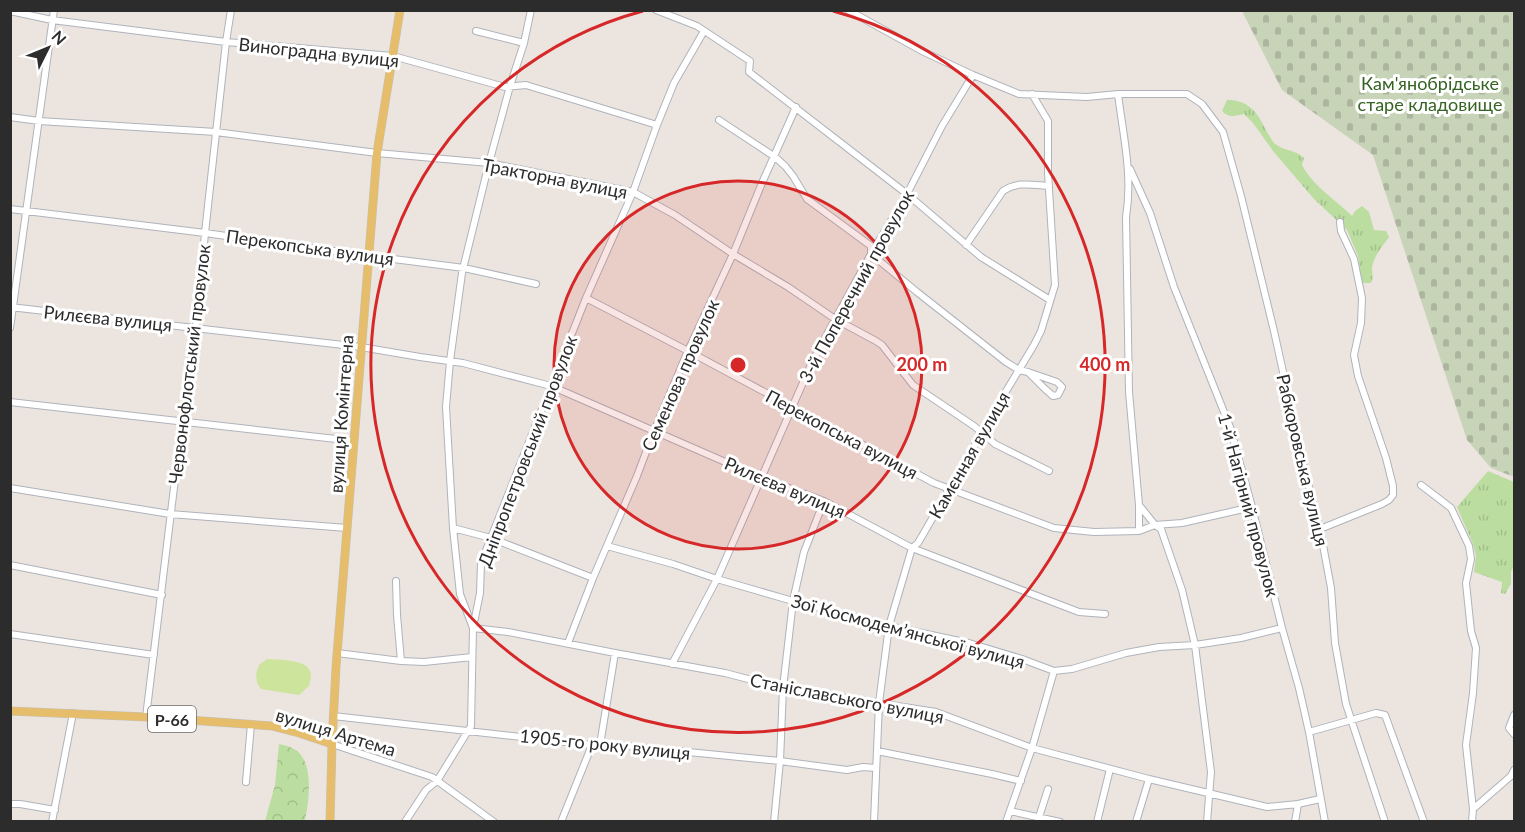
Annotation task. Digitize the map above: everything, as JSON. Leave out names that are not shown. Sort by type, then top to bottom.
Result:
[{"type":"main road","name":"вулиця Комінтерна","points":[[330,822],[337,653],[377,153],[400,10]]},
{"type":"main road","name":"вулиця Артема","points":[[10,711],[272,726],[332,744]]},
{"type":"street","points":[[10,328],[54,10]]},
{"type":"street","name":"Червонофлотський провулок","points":[[146,717],[170,513],[196,328],[231,10]]},
{"type":"street","name":"Дніпропетровський провулок","points":[[473,628],[460,594],[453,528],[446,407],[450,361],[464,268],[489,164],[524,43],[531,10]]},
{"type":"street","points":[[656,10],[697,26],[750,62],[749,72],[907,194],[981,257],[1050,300]]},
{"type":"street","points":[[848,10],[924,52],[1019,94],[1087,97],[1118,93],[1128,165],[1129,201],[1126,217],[1129,392],[1139,505],[1139,531]]},
{"type":"street","name":"Виноградна вулиця","points":[[10,11],[52,20],[226,42],[393,56],[505,87],[526,85],[657,125]]},
{"type":"street","points":[[477,31],[524,43]]},
{"type":"street","name":"Дніпропетровський провулок","points":[[473,628],[480,593],[481,563],[586,298],[633,192],[674,83],[704,31]]},
{"type":"street","name":"3-й Поперечний провулок","points":[[672,664],[717,579],[812,362],[871,254],[907,194],[942,126],[973,75]]},
{"type":"street","name":"Рабкоровська вулиця","points":[[1118,93],[1187,94],[1202,104],[1222,132],[1241,196],[1320,529],[1331,588],[1335,643],[1346,704],[1385,822]]},
{"type":"street","name":"Камєнная вулиця","points":[[874,822],[879,703],[889,626],[912,548],[918,543],[1034,345],[1055,285],[1048,173],[1048,121],[1032,94]]},
{"type":"street","name":"Семенова провулок","points":[[568,643],[688,351],[733,254],[796,107]]},
{"type":"street","name":"Тракторна вулиця","points":[[10,117],[39,121],[216,132],[377,153],[489,164],[633,192],[675,215],[835,319],[882,345],[913,385],[982,432],[995,444],[1048,471]]},
{"type":"street","points":[[719,120],[775,157],[793,176],[807,199],[871,246],[871,254],[1006,362],[1019,370],[1028,372],[1057,382],[1062,387],[1058,395],[1053,396],[1028,372]]},
{"type":"street","name":"1-й Нагірний провулок","points":[[1128,165],[1150,213],[1174,287],[1230,427],[1299,688],[1325,822]]},
{"type":"street","points":[[966,245],[1003,191],[1011,185],[1049,186]]},
{"type":"street","name":"Перекопська вулиця","points":[[10,209],[464,268],[536,284]]},
{"type":"street","points":[[1320,529],[1382,504],[1393,495],[1386,458],[1358,376],[1354,355],[1361,323],[1362,298],[1354,259],[1341,231],[1340,222]]},
{"type":"street","name":"Перекопська вулиця","points":[[586,298],[934,483],[1054,528],[1094,532],[1139,531],[1155,525],[1182,523],[1252,507]]},
{"type":"street","name":"Рилєєва вулиця","points":[[12,307],[361,347],[463,363],[551,386],[762,478],[824,501],[912,548],[1079,612],[1105,614]]},
{"type":"street","points":[[10,402],[354,441]]},
{"type":"street","points":[[1421,485],[1451,508],[1469,546],[1471,559],[1466,584],[1471,631],[1476,648],[1466,745],[1473,809],[1472,822]]},
{"type":"street","points":[[10,488],[170,513],[347,528]]},
{"type":"street","points":[[774,822],[780,761],[783,688],[793,601],[804,552],[824,501]]},
{"type":"street","points":[[1139,505],[1161,529],[1182,590],[1195,645],[1211,772],[1207,822]]},
{"type":"street","points":[[453,528],[491,538],[593,578]]},
{"type":"street","name":"Зої Космодем’янської вулиця","points":[[607,546],[793,601],[889,626],[969,643],[1054,671]]},
{"type":"street","points":[[10,565],[162,595]]},
{"type":"street","points":[[396,581],[401,661]]},
{"type":"street","points":[[405,822],[426,790],[437,781],[471,726],[473,628]]},
{"type":"street","name":"Станіславського вулиця","points":[[473,628],[508,632],[725,673],[783,688],[936,712],[1032,748],[1267,807],[1298,804],[1320,798]]},
{"type":"street","points":[[1006,822],[1032,748],[1054,671],[1072,669],[1126,653],[1241,638],[1282,628]]},
{"type":"street","points":[[10,634],[154,655]]},
{"type":"street","points":[[337,653],[424,662],[472,657]]},
{"type":"street","points":[[600,745],[615,653]]},
{"type":"street","points":[[52,822],[73,713]]},
{"type":"street","points":[[1309,732],[1376,713],[1385,715],[1424,822]]},
{"type":"street","points":[[1515,715],[1509,728],[1515,734]]},
{"type":"street","name":"1905-го року вулиця","points":[[333,716],[591,745],[628,746],[780,761],[847,770],[864,767],[876,768]]},
{"type":"street","points":[[246,782],[251,724]]},
{"type":"street","name":"вулиця Артема","points":[[332,744],[432,777],[494,822]]},
{"type":"street","points":[[561,822],[591,745]]},
{"type":"street","points":[[877,751],[1021,781]]},
{"type":"street","points":[[1097,822],[1110,769]]},
{"type":"street","points":[[1473,809],[1515,771]]},
{"type":"street","points":[[1136,822],[1149,779]]},
{"type":"street","points":[[1039,817],[1048,789]]},
{"type":"street","points":[[10,804],[55,810]]},
{"type":"street","points":[[1295,822],[1298,804]]},
{"type":"street","points":[[1010,811],[1060,822]]},
{"type":"green space","name":"Кам'янобрідське старе кладовище","points":[[1242,11],[1514,11],[1514,477],[1491,468],[1467,440],[1373,155],[1282,90]]},
{"type":"green space","points":[[1227,100],[1241,102],[1251,108],[1274,143],[1304,158],[1302,165],[1312,180],[1352,216],[1362,206],[1369,212],[1374,230],[1386,231],[1389,237],[1374,260],[1371,283],[1362,283],[1358,256],[1347,230],[1314,199],[1244,114],[1229,116],[1222,111]]},
{"type":"green space","points":[[1488,471],[1514,482],[1514,565],[1511,572],[1511,584],[1505,594],[1501,593],[1502,582],[1474,572],[1476,556],[1473,544],[1457,507]]},
{"type":"green space","points":[[267,659],[303,664],[311,673],[309,686],[299,695],[261,689],[257,683],[256,674],[259,665]]},
{"type":"green space","points":[[279,744],[297,751],[306,765],[309,793],[305,820],[298,822],[265,821],[275,785]]}]
